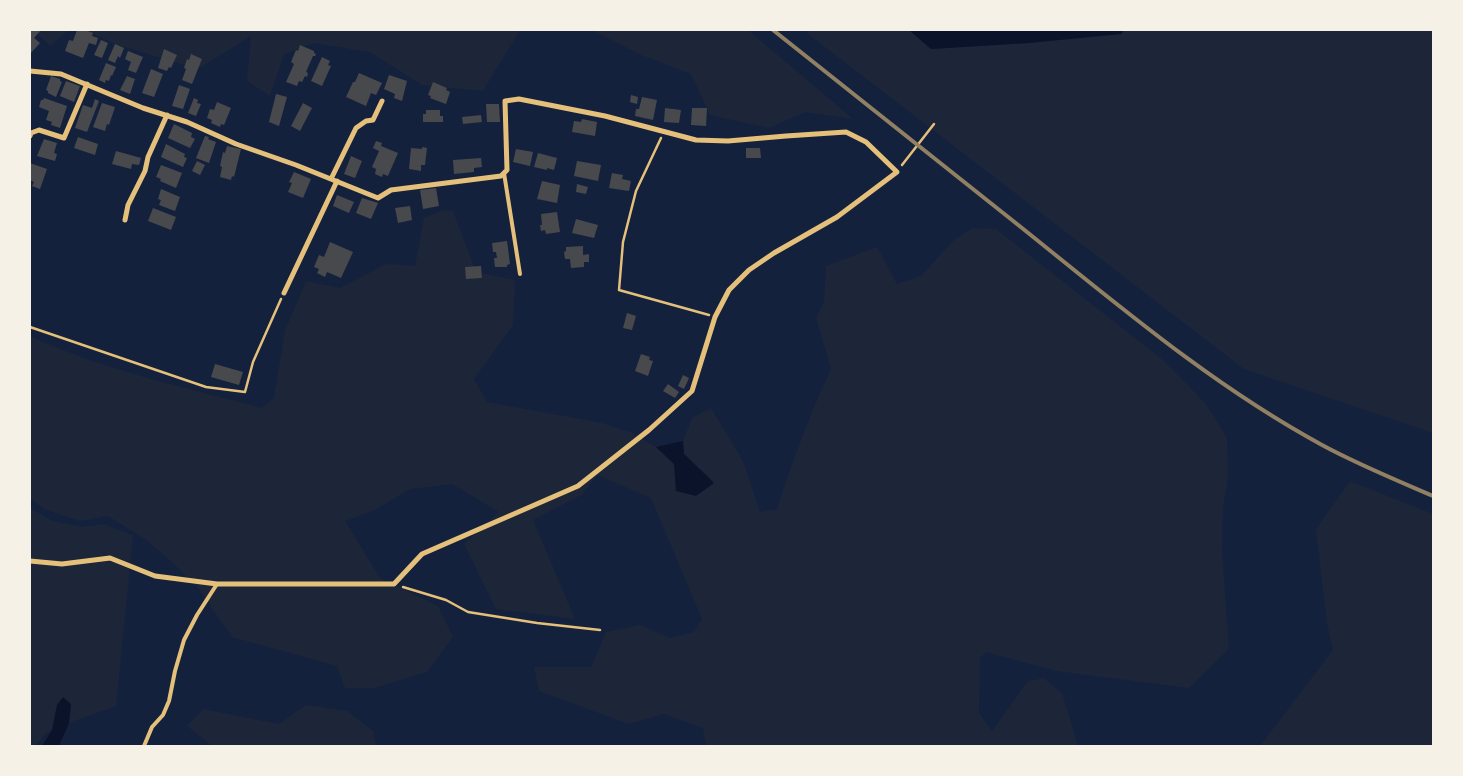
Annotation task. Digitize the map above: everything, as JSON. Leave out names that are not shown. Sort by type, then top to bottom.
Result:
[{"type":"street","points":[[30,71],[61,74],[143,108],[186,122],[236,144],[296,165],[378,198],[391,190],[501,176],[507,170],[505,101],[519,99],[605,116],[696,140],[728,141],[846,132],[866,142],[897,172],[837,217],[774,253],[749,270],[729,290],[715,317],[692,391],[649,430],[578,486],[422,554],[394,584],[217,584],[155,576],[110,558],[62,564],[30,561]]},
{"type":"street","points":[[30,136],[31,133],[39,130],[64,138],[87,84]]},
{"type":"street","points":[[284,293],[356,128],[366,121],[372,120],[382,101]]},
{"type":"street","points":[[125,220],[128,205],[145,172],[148,157],[167,116]]},
{"type":"lane","points":[[504,173],[520,274]]},
{"type":"lane","points":[[144,746],[152,727],[163,715],[169,701],[184,640],[217,584]]},
{"type":"path","points":[[897,172],[934,124]]},
{"type":"path","points":[[665,131],[636,191],[623,242],[619,290],[715,317]]},
{"type":"path","points":[[30,327],[206,388],[246,392],[253,362],[284,293]]},
{"type":"path","points":[[394,584],[446,600],[468,612],[600,630]]},
{"type":"shaded area","points":[[33,30],[69,30],[50,46]]},
{"type":"shaded area","points":[[83,30],[520,30],[483,91],[422,85],[370,52],[314,43],[284,54],[270,96],[247,81],[251,36],[198,69],[118,45]]},
{"type":"shaded area","points":[[592,30],[748,30],[853,119],[805,112],[769,128],[710,115],[691,74],[641,55]]},
{"type":"shaded area","points":[[809,30],[909,30],[931,49],[1028,43],[1121,34],[1124,30],[1433,30],[1433,433],[1244,369],[808,34]]},
{"type":"shaded area","points":[[909,30],[1124,30],[1121,34],[1028,43],[931,49]]},
{"type":"shaded area","points":[[444,210],[453,211],[476,272],[515,280],[513,325],[474,379],[487,402],[602,423],[630,432],[656,447],[674,464],[714,482],[684,454],[683,441],[692,418],[711,408],[743,461],[760,512],[777,509],[802,438],[831,369],[816,318],[824,302],[826,266],[877,247],[897,284],[921,276],[953,241],[972,228],[996,229],[1163,360],[1206,404],[1227,438],[1228,476],[1223,508],[1222,552],[1229,649],[1189,688],[1056,671],[986,652],[980,658],[979,713],[992,731],[1028,681],[1044,678],[1062,693],[1078,746],[706,746],[703,728],[664,714],[629,724],[539,691],[534,667],[591,667],[606,632],[640,625],[670,638],[694,632],[702,619],[651,498],[597,475],[583,494],[533,520],[575,619],[496,609],[464,544],[499,512],[452,484],[410,489],[375,510],[345,521],[380,578],[438,606],[453,637],[427,672],[374,688],[345,688],[337,666],[232,637],[198,588],[146,540],[108,516],[80,521],[44,509],[30,498],[30,336],[86,359],[115,368],[262,408],[274,398],[285,330],[306,281],[340,288],[386,264],[415,266],[424,218]]},
{"type":"shaded area","points":[[683,441],[684,454],[714,483],[696,496],[676,491],[674,464],[656,447]]},
{"type":"shaded area","points":[[1350,481],[1433,514],[1433,746],[1260,746],[1333,650],[1327,623],[1316,529]]},
{"type":"shaded area","points":[[30,508],[53,521],[82,527],[103,524],[133,535],[116,706],[69,723],[71,704],[57,705],[52,730],[46,733],[35,746],[30,746]]},
{"type":"shaded area","points":[[63,697],[71,704],[69,723],[59,746],[42,746],[52,730],[57,705]]},
{"type":"shaded area","points":[[306,705],[347,711],[373,731],[376,746],[212,746],[187,726],[203,709],[279,724]]},
{"type":"building","points":[[30,30],[41,30],[34,38],[40,43],[30,54]]},
{"type":"building","points":[[77,30],[93,33],[92,36],[98,38],[96,45],[89,43],[83,58],[65,51],[69,40],[73,41]]},
{"type":"building","points":[[101,40],[108,43],[102,58],[94,55]]},
{"type":"building","points":[[115,44],[124,48],[120,58],[118,56],[115,63],[108,60]]},
{"type":"building","points":[[300,45],[314,51],[316,54],[313,56],[306,72],[308,73],[307,77],[305,76],[302,82],[299,81],[297,86],[286,82],[294,64],[291,62]]},
{"type":"building","points":[[164,49],[177,55],[171,68],[169,67],[167,71],[158,68]]},
{"type":"building","points":[[128,51],[143,57],[136,73],[128,70],[131,62],[125,59]]},
{"type":"building","points":[[191,54],[202,59],[192,84],[182,80],[187,59],[189,60]]},
{"type":"building","points":[[322,57],[330,61],[328,65],[331,66],[322,86],[311,81]]},
{"type":"building","points":[[106,63],[116,67],[109,81],[106,80],[105,83],[99,80]]},
{"type":"building","points":[[151,69],[163,74],[154,97],[142,93]]},
{"type":"building","points":[[359,73],[382,83],[376,95],[371,93],[366,106],[346,97]]},
{"type":"building","points":[[389,75],[407,81],[402,101],[394,98],[395,94],[384,89]]},
{"type":"building","points":[[51,76],[60,79],[62,82],[56,97],[46,90]]},
{"type":"building","points":[[127,76],[135,79],[130,94],[120,90]]},
{"type":"building","points":[[66,81],[80,86],[74,102],[60,96]]},
{"type":"building","points":[[433,82],[447,88],[446,90],[450,92],[446,104],[430,98],[431,96],[428,95]]},
{"type":"building","points":[[179,85],[190,89],[183,109],[172,106]]},
{"type":"building","points":[[276,94],[287,97],[279,126],[269,122]]},
{"type":"building","points":[[631,95],[638,97],[637,104],[630,102]]},
{"type":"building","points":[[642,97],[657,100],[653,120],[635,116]]},
{"type":"building","points":[[44,98],[67,106],[60,128],[51,125],[52,122],[46,120],[49,111],[39,107],[41,100]]},
{"type":"building","points":[[194,98],[198,100],[197,103],[201,104],[196,116],[188,113]]},
{"type":"building","points":[[95,99],[99,101],[87,132],[75,128],[83,105],[92,108]]},
{"type":"building","points":[[217,102],[231,108],[224,125],[221,124],[220,127],[211,123],[212,120],[207,118],[210,109],[214,110]]},
{"type":"building","points":[[102,103],[115,107],[105,131],[93,127]]},
{"type":"building","points":[[303,103],[312,108],[300,131],[291,126]]},
{"type":"building","points":[[486,104],[499,104],[500,122],[487,122]]},
{"type":"building","points":[[665,108],[681,110],[679,123],[664,122]]},
{"type":"building","points":[[692,108],[707,108],[706,126],[691,125]]},
{"type":"building","points":[[426,110],[440,110],[443,122],[423,122],[423,114],[426,114]]},
{"type":"building","points":[[481,115],[482,122],[463,124],[462,117]]},
{"type":"building","points":[[582,119],[597,122],[595,136],[572,132],[574,121],[581,122]]},
{"type":"building","points":[[174,124],[192,133],[191,137],[195,139],[190,148],[168,138]]},
{"type":"building","points":[[205,136],[216,142],[209,163],[196,158]]},
{"type":"building","points":[[78,137],[98,144],[95,155],[74,148]]},
{"type":"building","points":[[44,139],[57,143],[54,153],[57,154],[55,161],[37,156]]},
{"type":"building","points":[[376,141],[382,143],[381,146],[398,153],[388,176],[383,174],[382,177],[375,174],[376,169],[372,167],[379,151],[373,148]]},
{"type":"building","points":[[166,144],[185,154],[184,157],[187,158],[183,167],[161,157]]},
{"type":"building","points":[[227,146],[241,149],[234,177],[232,176],[231,180],[220,177],[223,152],[225,153]]},
{"type":"building","points":[[422,147],[427,148],[425,165],[421,165],[421,171],[409,169],[411,148],[422,149]]},
{"type":"building","points":[[746,148],[760,148],[761,158],[746,158]]},
{"type":"building","points":[[516,149],[533,152],[530,166],[513,162]]},
{"type":"building","points":[[116,151],[141,158],[139,165],[132,164],[131,169],[112,164]]},
{"type":"building","points":[[538,153],[557,158],[554,170],[534,167]]},
{"type":"building","points":[[351,156],[362,161],[355,178],[344,174]]},
{"type":"building","points":[[481,158],[482,167],[474,168],[474,172],[454,174],[453,160]]},
{"type":"building","points":[[197,161],[205,165],[200,175],[192,171]]},
{"type":"building","points":[[577,161],[601,165],[598,181],[574,176]]},
{"type":"building","points":[[30,163],[47,169],[40,189],[32,186],[34,182],[30,180]]},
{"type":"building","points":[[161,165],[182,173],[176,188],[160,181],[161,179],[156,177]]},
{"type":"building","points":[[294,172],[311,179],[303,198],[288,192],[292,183],[289,182]]},
{"type":"building","points":[[612,173],[623,175],[622,179],[631,181],[629,191],[609,188]]},
{"type":"building","points":[[542,181],[560,185],[557,203],[537,199]]},
{"type":"building","points":[[577,184],[588,187],[586,194],[576,192]]},
{"type":"building","points":[[436,188],[439,206],[423,209],[420,190]]},
{"type":"building","points":[[161,189],[180,197],[175,211],[159,205],[161,200],[158,199]]},
{"type":"building","points":[[337,195],[354,202],[349,213],[333,206]]},
{"type":"building","points":[[362,198],[378,203],[371,219],[356,213]]},
{"type":"building","points":[[410,206],[412,220],[398,223],[395,208]]},
{"type":"building","points":[[153,208],[176,217],[171,230],[148,221]]},
{"type":"building","points":[[557,212],[560,232],[546,234],[545,230],[541,231],[541,214]]},
{"type":"building","points":[[576,219],[598,225],[594,238],[572,233]]},
{"type":"building","points":[[507,241],[510,264],[507,267],[495,267],[494,258],[497,258],[496,252],[493,252],[492,243]]},
{"type":"building","points":[[330,242],[353,252],[341,278],[327,272],[325,277],[317,273],[319,269],[314,267],[319,255],[324,257]]},
{"type":"building","points":[[583,246],[583,255],[589,254],[589,262],[584,262],[584,267],[571,268],[570,259],[565,259],[564,252],[566,247]]},
{"type":"building","points":[[481,266],[482,278],[466,279],[465,267]]},
{"type":"building","points":[[627,313],[636,316],[632,330],[623,328]]},
{"type":"building","points":[[641,354],[650,357],[649,360],[653,361],[648,376],[635,371]]},
{"type":"building","points":[[215,364],[243,372],[239,385],[211,377]]},
{"type":"building","points":[[683,375],[689,378],[684,389],[678,386]]},
{"type":"building","points":[[668,384],[679,392],[675,398],[663,391]]},
{"type":"railway","points":[[773,30],[1130,315],[1204,371],[1282,422],[1322,445],[1433,496]]}]
